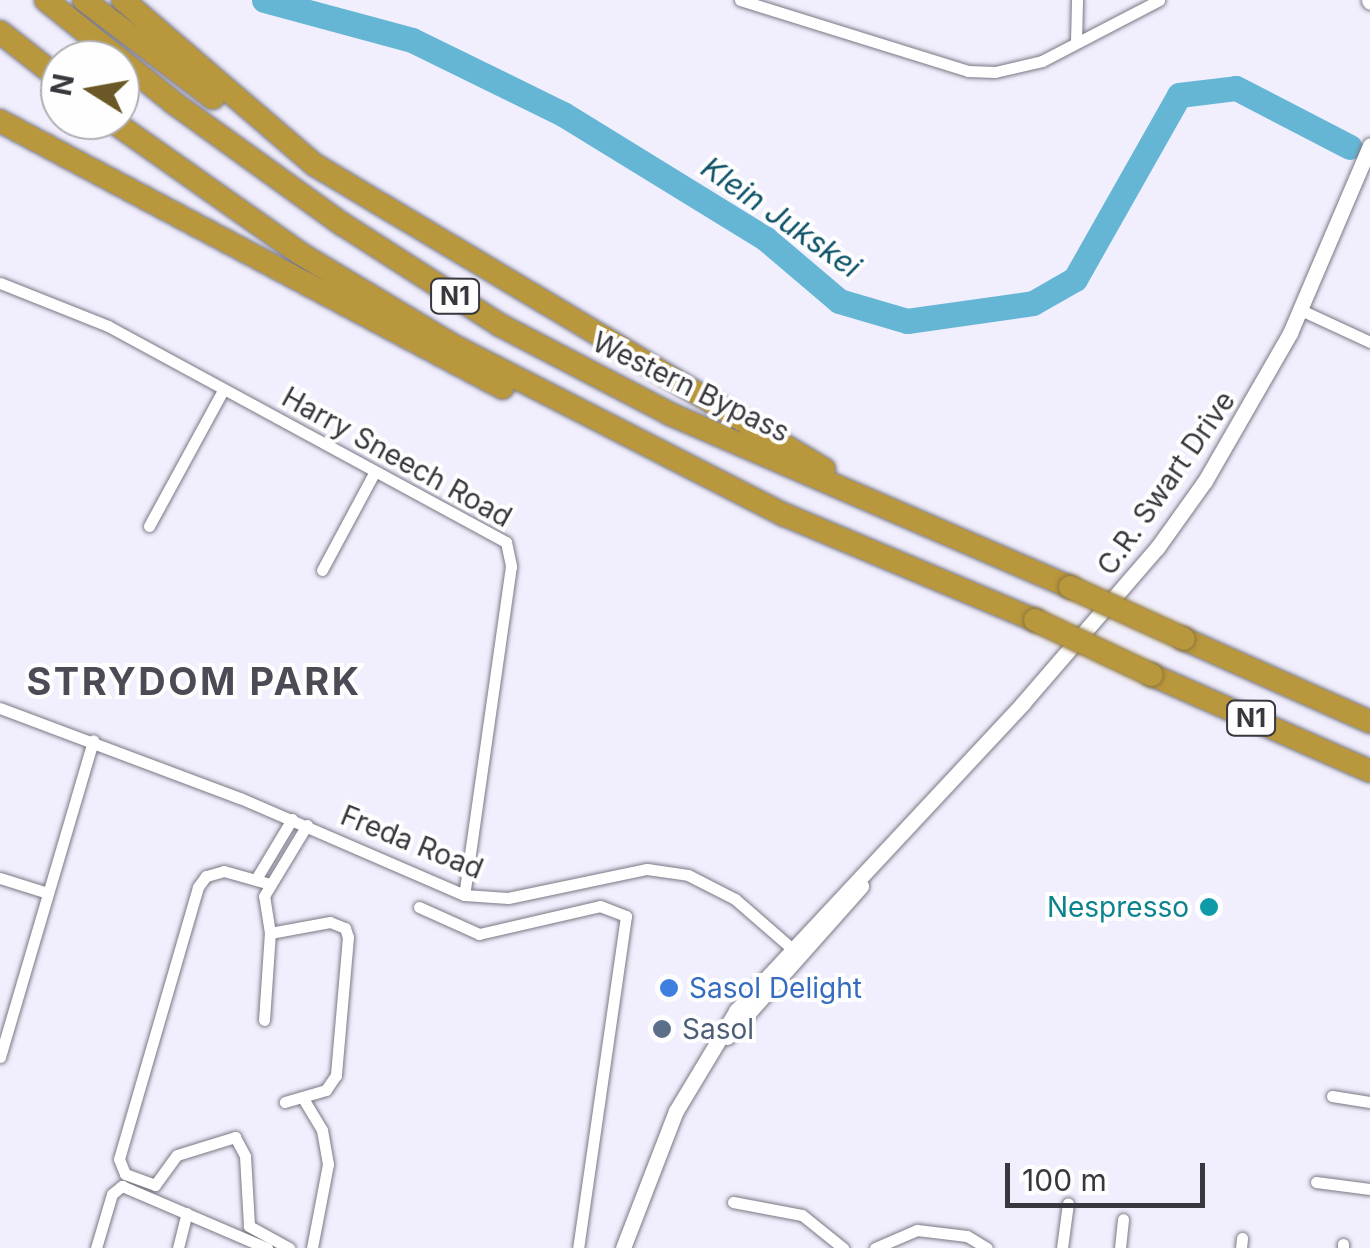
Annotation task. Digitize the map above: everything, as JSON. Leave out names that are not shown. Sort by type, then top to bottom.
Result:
[{"type":"highway","name":"Western Bypass","points":[[46,0],[342,224],[500,325],[670,414],[1370,722]]},
{"type":"highway","points":[[84,0],[314,165],[908,519]]},
{"type":"highway","points":[[123,0],[314,165]]},
{"type":"highway","points":[[0,32],[40,64]]},
{"type":"highway","points":[[0,121],[460,368],[784,515]]},
{"type":"highway","name":"N1","points":[[139,140],[301,254],[456,347],[784,515],[1035,620],[1370,771]]},
{"type":"street","points":[[740,0],[968,71],[1015,69],[1158,0]]},
{"type":"street","points":[[1076,42],[1077,0]]},
{"type":"street","name":"C.R. Swart Drive","points":[[622,1248],[665,1134],[709,1056],[794,950],[1158,548],[1244,420],[1301,310],[1370,146]]},
{"type":"street","name":"Harry Sneech Road","points":[[0,283],[76,310],[510,548],[464,894]]},
{"type":"street","points":[[1301,310],[1370,342]]},
{"type":"street","points":[[149,526],[223,390]]},
{"type":"street","points":[[322,570],[375,471]]},
{"type":"street","name":"Freda Road","points":[[0,708],[292,819],[464,894],[508,898],[627,871],[662,870],[710,884],[794,950]]},
{"type":"street","points":[[0,1057],[92,740]]},
{"type":"street","points":[[256,879],[292,819]]},
{"type":"street","points":[[264,1020],[270,933],[263,903],[270,884],[306,825]]},
{"type":"street","points":[[270,884],[213,872],[198,887],[118,1159],[125,1174],[154,1185],[176,1155],[234,1136],[245,1156],[248,1226],[289,1248]]},
{"type":"street","points":[[0,878],[48,893]]},
{"type":"street","points":[[419,906],[479,934],[600,906],[626,916],[578,1248]]},
{"type":"street","points":[[270,933],[330,922],[347,932],[336,1074],[326,1090],[304,1100],[286,1102]]},
{"type":"street","points":[[1332,1096],[1370,1102]]},
{"type":"street","points":[[304,1100],[322,1130],[328,1164],[312,1248]]},
{"type":"street","points":[[1316,1182],[1370,1189]]},
{"type":"street","points":[[96,1248],[118,1186],[267,1248]]},
{"type":"street","points":[[733,1202],[802,1215],[843,1248]]},
{"type":"street","points":[[1062,1248],[1068,1202]]},
{"type":"street","points":[[178,1248],[188,1213]]},
{"type":"street","points":[[1120,1248],[1124,1219]]},
{"type":"street","points":[[875,1248],[917,1230],[967,1236],[987,1248]]},
{"type":"waterway","name":"Klein Jukskei","points":[[264,0],[412,40],[563,114],[766,239],[839,301],[907,321],[1033,303],[1075,279],[1179,95],[1236,88],[1350,147]]},
{"type":"place","name":"Nespresso","points":[[1209,907]]},
{"type":"place","name":"Sasol Delight","points":[[669,988]]},
{"type":"place","name":"Sasol","points":[[662,1029]]},
{"type":"district","name":"STRYDOM PARK","points":[[194,682]]}]
